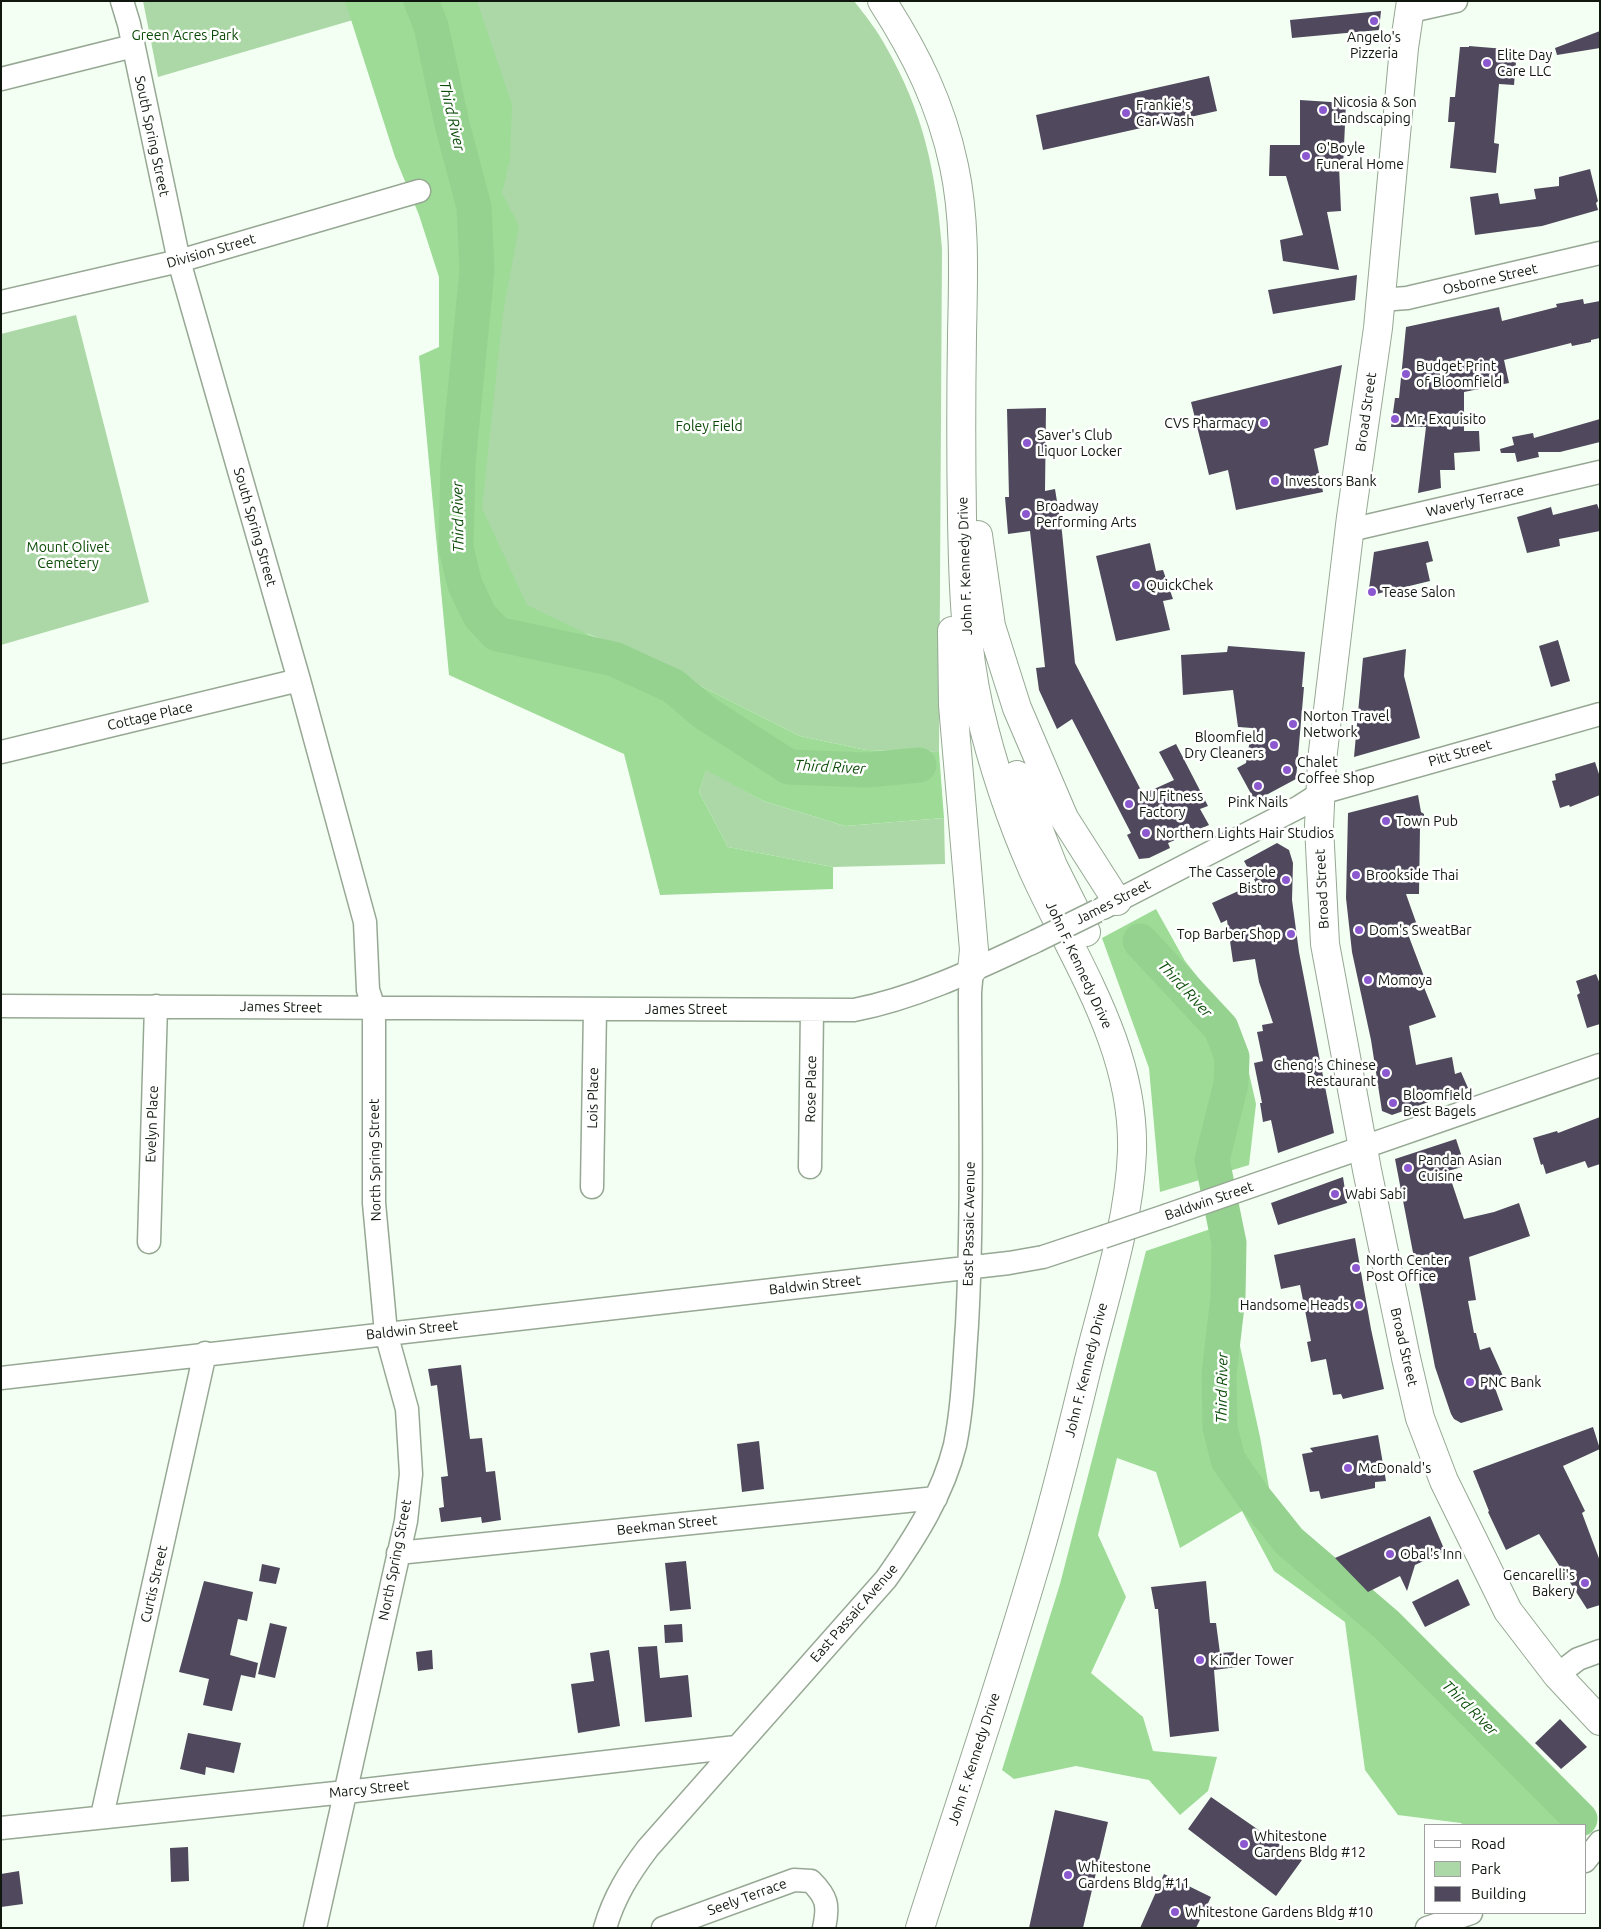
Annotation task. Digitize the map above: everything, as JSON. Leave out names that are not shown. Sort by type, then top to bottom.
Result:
[{"type":"main road","name":"John F. Kennedy Drive","points":[[882,1],[927,77],[954,164],[960,202],[963,253],[961,432],[963,585],[969,648],[978,704],[1013,822],[1035,874],[1109,1025],[1129,1102],[1132,1149],[1129,1188],[1119,1238],[1052,1508],[1034,1571],[920,1928]]},
{"type":"main road","name":"John F. Kennedy Drive","points":[[903,1],[921,28],[947,78],[971,160],[978,200],[981,253],[976,508],[978,585],[984,646],[1011,759],[1031,815],[1125,1018],[1138,1058],[1146,1099],[1150,1149],[1146,1190],[1136,1242],[1071,1503],[1051,1576],[939,1928]]},
{"type":"main road","name":"Broad Street","points":[[1411,6],[1404,48],[1380,300],[1322,760],[1319,826],[1325,944],[1363,1146],[1420,1418],[1444,1481],[1508,1611],[1557,1675],[1600,1721]]},
{"type":"main road","points":[[961,432],[952,526],[953,705],[974,944],[972,970]]},
{"type":"main road","points":[[976,508],[982,572],[991,626],[1017,708],[1064,818],[1107,906]]},
{"type":"street","name":"South Spring Street","points":[[122,1],[179,261],[299,680],[365,922],[368,990],[374,1008]]},
{"type":"street","points":[[1411,6],[1456,1]]},
{"type":"street","points":[[1,79],[133,46]]},
{"type":"street","name":"Division Street","points":[[1,302],[179,261],[419,191]]},
{"type":"street","name":"Osborne Street","points":[[1380,300],[1407,298],[1600,253]]},
{"type":"street","name":"Waverly Terrace","points":[[1350,530],[1600,472]]},
{"type":"street","name":"Cottage Place","points":[[1,752],[299,680]]},
{"type":"street","name":"Pitt Street","points":[[1321,793],[1600,714]]},
{"type":"street","name":"James Street","points":[[1,1006],[854,1010],[880,1005],[972,970],[1036,941],[1299,807],[1321,793]]},
{"type":"street","name":"East Passaic Avenue","points":[[605,1928],[611,1908],[627,1877],[648,1848],[886,1579],[914,1540],[936,1498],[954,1446],[962,1390],[970,1267],[970,992],[972,970]]},
{"type":"street","name":"Evelyn Place","points":[[149,1242],[156,1006]]},
{"type":"street","name":"North Spring Street","points":[[315,1928],[406,1521],[411,1474],[407,1409],[386,1333],[374,1203],[374,1008]]},
{"type":"street","name":"Lois Place","points":[[592,1187],[594,1009]]},
{"type":"street","name":"Rose Place","points":[[810,1167],[812,1010]]},
{"type":"street","name":"Baldwin Street","points":[[1,1378],[205,1353],[970,1267],[1043,1257],[1600,1065]]},
{"type":"street","name":"Curtis Street","points":[[102,1816],[205,1353]]},
{"type":"street","name":"Beekman Street","points":[[398,1553],[936,1498]]},
{"type":"street","points":[[1557,1675],[1578,1659],[1600,1651]]},
{"type":"street","name":"Marcy Street","points":[[1,1828],[345,1792],[736,1747]]},
{"type":"street","points":[[1586,1860],[1600,1842]]},
{"type":"street","points":[[1586,1862],[1600,1874]]},
{"type":"street","name":"Seely Terrace","points":[[663,1928],[794,1880],[811,1881],[824,1894],[827,1913],[824,1928]]},
{"type":"street","points":[[1427,1928],[1468,1914]]},
{"type":"green space","name":"Green Acres Park","points":[[143,1],[350,1],[353,20],[158,77]]},
{"type":"green space","points":[[345,1],[477,1],[512,105],[510,159],[502,193],[519,226],[503,314],[482,508],[527,605],[587,634],[629,650],[800,736],[866,750],[939,752],[944,818],[845,826],[763,801],[706,770],[699,792],[728,847],[833,867],[833,889],[660,895],[624,754],[449,675],[419,356],[439,347],[439,277],[419,215],[395,157]]},
{"type":"green space","name":"Foley Field","points":[[423,1],[854,1],[875,28],[898,70],[919,119],[932,169],[942,249],[939,752],[866,750],[800,736],[629,650],[588,634],[492,624]]},
{"type":"green space","name":"Mount Olivet Cemetery","points":[[76,315],[149,602],[1,645],[1,334]]},
{"type":"green space","points":[[706,769],[763,801],[845,826],[944,818],[945,864],[833,867],[728,847],[699,792]]},
{"type":"green space","points":[[1156,909],[1185,961],[1239,1029],[1256,1104],[1249,1165],[1160,1192],[1149,1068],[1102,938]]},
{"type":"green space","points":[[1234,1221],[1238,1337],[1260,1437],[1271,1499],[1371,1603],[1576,1801],[1584,1824],[1462,1824],[1398,1815],[1365,1770],[1345,1622],[1274,1571],[1242,1511],[1180,1548],[1156,1472],[1117,1458],[1098,1535],[1126,1597],[1091,1673],[1143,1717],[1153,1751],[1217,1757],[1208,1791],[1180,1815],[1149,1780],[1076,1766],[1014,1779],[1002,1770],[1060,1584],[1146,1251]]},
{"type":"building","points":[[1381,11],[1379,30],[1292,38],[1290,20]]},
{"type":"building","points":[[1600,31],[1600,48],[1557,55],[1555,48]]},
{"type":"building","points":[[1460,47],[1517,50],[1514,85],[1499,84],[1494,143],[1499,144],[1496,173],[1450,168],[1455,122],[1448,122],[1450,97],[1455,97]]},
{"type":"building","name":"Frankie's Car Wash","points":[[1209,76],[1217,111],[1043,150],[1036,115]]},
{"type":"building","points":[[1300,100],[1346,103],[1343,167],[1339,166],[1341,211],[1327,212],[1339,270],[1283,261],[1280,240],[1303,235],[1286,176],[1269,176],[1270,145],[1300,145]]},
{"type":"building","points":[[1590,169],[1598,201],[1596,203],[1598,210],[1542,226],[1475,235],[1470,197],[1498,193],[1500,204],[1536,199],[1534,189],[1559,186],[1559,177]]},
{"type":"building","points":[[1357,275],[1355,300],[1273,314],[1268,290]]},
{"type":"building","points":[[1583,299],[1584,304],[1600,301],[1600,338],[1591,340],[1591,342],[1572,346],[1571,343],[1504,360],[1509,383],[1464,392],[1464,431],[1479,431],[1480,451],[1454,453],[1455,470],[1440,470],[1441,488],[1418,493],[1426,427],[1391,427],[1395,398],[1399,398],[1406,327],[1499,307],[1502,321],[1557,307],[1556,304]]},
{"type":"building","name":"CVS Pharmacy","points":[[1342,365],[1328,445],[1314,449],[1323,492],[1236,510],[1228,470],[1209,475],[1191,402]]},
{"type":"building","points":[[1046,408],[1045,491],[1055,489],[1062,532],[1075,663],[1143,794],[1174,780],[1159,752],[1176,744],[1208,806],[1200,809],[1209,825],[1168,843],[1170,848],[1149,858],[1139,859],[1127,835],[1131,833],[1072,719],[1057,729],[1039,690],[1036,668],[1045,667],[1030,531],[1008,534],[1005,497],[1009,497],[1007,409]]},
{"type":"building","points":[[1600,419],[1600,442],[1560,452],[1538,452],[1539,457],[1517,462],[1515,453],[1501,453],[1500,449],[1514,445],[1512,437],[1533,433],[1534,438]]},
{"type":"building","points":[[1597,504],[1600,512],[1600,531],[1559,539],[1560,546],[1527,553],[1517,517],[1551,507],[1553,515]]},
{"type":"building","points":[[1428,541],[1433,561],[1426,563],[1430,581],[1368,596],[1374,552]]},
{"type":"building","name":"QuickChek","points":[[1150,543],[1156,571],[1163,570],[1173,599],[1163,601],[1170,630],[1116,641],[1096,556]]},
{"type":"building","points":[[1558,640],[1570,681],[1551,687],[1539,646]]},
{"type":"building","points":[[1228,646],[1305,652],[1296,779],[1255,801],[1237,768],[1246,763],[1252,728],[1238,727],[1233,690],[1183,695],[1181,655],[1227,652]]},
{"type":"building","points":[[1406,649],[1404,676],[1420,738],[1354,757],[1363,658]]},
{"type":"building","points":[[1595,762],[1600,777],[1600,795],[1570,807],[1569,805],[1560,808],[1552,781],[1556,780],[1555,774]]},
{"type":"building","points":[[1418,795],[1421,812],[1424,814],[1424,828],[1420,828],[1419,894],[1406,894],[1417,925],[1406,929],[1425,979],[1421,980],[1436,1017],[1409,1026],[1416,1065],[1452,1057],[1455,1074],[1461,1072],[1468,1088],[1392,1115],[1382,1111],[1371,1040],[1352,952],[1346,898],[1348,813]]},
{"type":"building","points":[[1277,843],[1289,850],[1293,863],[1292,900],[1299,952],[1334,1133],[1278,1153],[1271,1120],[1263,1122],[1260,1103],[1262,1103],[1254,1063],[1263,1061],[1257,1032],[1263,1031],[1262,1025],[1273,1023],[1259,982],[1255,959],[1233,962],[1227,920],[1221,923],[1212,903],[1256,883],[1244,861]]},
{"type":"building","points":[[1596,974],[1600,984],[1600,1024],[1587,1028],[1577,995],[1580,993],[1576,981]]},
{"type":"building","points":[[1600,1117],[1600,1164],[1588,1168],[1585,1161],[1546,1174],[1543,1164],[1541,1165],[1533,1138],[1557,1131],[1558,1133]]},
{"type":"building","points":[[1456,1139],[1465,1166],[1448,1171],[1464,1219],[1494,1212],[1519,1203],[1530,1236],[1469,1257],[1476,1300],[1468,1301],[1474,1333],[1476,1333],[1480,1350],[1490,1347],[1503,1376],[1499,1378],[1502,1385],[1495,1388],[1503,1410],[1461,1423],[1454,1419],[1451,1414],[1435,1367],[1395,1159]]},
{"type":"building","points":[[1343,1177],[1347,1203],[1278,1225],[1271,1203]]},
{"type":"building","points":[[1355,1238],[1384,1389],[1343,1399],[1341,1394],[1333,1395],[1326,1359],[1311,1362],[1307,1342],[1311,1341],[1300,1285],[1281,1289],[1274,1255]]},
{"type":"building","points":[[461,1365],[470,1439],[482,1438],[486,1472],[495,1471],[501,1520],[482,1523],[481,1517],[441,1522],[439,1508],[444,1507],[441,1477],[448,1476],[437,1385],[431,1386],[428,1369]]},
{"type":"building","points":[[1593,1427],[1600,1449],[1563,1466],[1585,1511],[1582,1513],[1600,1561],[1600,1605],[1587,1609],[1539,1534],[1506,1550],[1488,1512],[1473,1471]]},
{"type":"building","points":[[1378,1435],[1386,1481],[1375,1482],[1375,1488],[1321,1499],[1319,1491],[1310,1492],[1302,1454],[1313,1452],[1310,1448]]},
{"type":"building","points":[[759,1441],[764,1489],[742,1492],[737,1444]]},
{"type":"building","name":"Obal's Inn","points":[[1430,1516],[1445,1551],[1415,1565],[1407,1591],[1400,1576],[1368,1592],[1335,1558]]},
{"type":"building","points":[[686,1561],[691,1609],[670,1611],[665,1563]]},
{"type":"building","points":[[262,1564],[280,1568],[276,1584],[259,1581]]},
{"type":"building","points":[[1458,1579],[1470,1605],[1425,1627],[1412,1602]]},
{"type":"building","points":[[204,1581],[253,1592],[247,1621],[238,1619],[230,1655],[258,1663],[255,1678],[241,1675],[232,1711],[203,1705],[209,1679],[179,1672]]},
{"type":"building","name":"Kinder Tower","points":[[1206,1581],[1210,1623],[1216,1623],[1220,1653],[1235,1652],[1237,1667],[1214,1670],[1219,1731],[1170,1737],[1158,1609],[1155,1609],[1151,1587]]},
{"type":"building","points":[[270,1623],[287,1627],[275,1678],[258,1674]]},
{"type":"building","points":[[682,1624],[683,1642],[665,1643],[664,1625]]},
{"type":"building","points":[[657,1646],[660,1678],[688,1675],[692,1717],[645,1722],[638,1647]]},
{"type":"building","points":[[432,1650],[433,1669],[418,1671],[416,1652]]},
{"type":"building","points":[[609,1650],[620,1726],[578,1733],[571,1684],[594,1681],[590,1653]]},
{"type":"building","points":[[1560,1719],[1587,1747],[1561,1769],[1535,1743]]},
{"type":"building","points":[[188,1733],[241,1743],[234,1773],[206,1767],[205,1775],[180,1769]]},
{"type":"building","name":"Whitestone Gardens Bldg #12","points":[[1211,1797],[1302,1860],[1276,1896],[1188,1829]]},
{"type":"building","name":"Whitestone Gardens Bldg #11","points":[[1055,1810],[1108,1822],[1083,1928],[1029,1928]]},
{"type":"building","points":[[188,1847],[189,1881],[171,1882],[170,1848]]},
{"type":"building","points":[[19,1871],[23,1904],[1,1907],[1,1874]]},
{"type":"building","name":"Whitestone Gardens Bldg #10","points":[[1164,1874],[1211,1897],[1196,1928],[1140,1928]]},
{"type":"waterway","name":"Third River","points":[[421,1],[431,26],[452,124],[474,207],[477,270],[458,464],[456,548],[465,585],[480,616],[497,634],[614,659],[673,686],[705,713],[789,767],[867,770],[919,765]]},
{"type":"waterway","name":"Third River","points":[[1140,941],[1221,1028],[1232,1057],[1231,1084],[1212,1160],[1229,1243],[1228,1297],[1219,1374],[1220,1427],[1228,1460],[1253,1496],[1289,1541],[1387,1625],[1580,1819]]},
{"type":"place","name":"Angelo's Pizzeria","points":[[1374,21]]},
{"type":"place","name":"Elite Day Care LLC","points":[[1487,63]]},
{"type":"place","name":"Nicosia & Son Landscaping","points":[[1323,110]]},
{"type":"place","name":"Frankie's Car Wash","points":[[1126,113]]},
{"type":"place","name":"O'Boyle Funeral Home","points":[[1306,156]]},
{"type":"place","name":"Budget Print of Bloomfield","points":[[1406,374]]},
{"type":"place","name":"Mr. Exquisito","points":[[1395,419]]},
{"type":"place","name":"CVS Pharmacy","points":[[1264,423]]},
{"type":"place","name":"Saver's Club Liquor Locker","points":[[1027,443]]},
{"type":"place","name":"Investors Bank","points":[[1275,481]]},
{"type":"place","name":"Broadway Performing Arts","points":[[1026,514]]},
{"type":"place","name":"QuickChek","points":[[1136,585]]},
{"type":"place","name":"Tease Salon","points":[[1372,592]]},
{"type":"place","name":"Norton Travel Network","points":[[1293,724]]},
{"type":"place","name":"Bloomfield Dry Cleaners","points":[[1274,745]]},
{"type":"place","name":"Chalet Coffee Shop","points":[[1287,770]]},
{"type":"place","name":"Pink Nails","points":[[1258,786]]},
{"type":"place","name":"NJ Fitness Factory","points":[[1129,804]]},
{"type":"place","name":"Town Pub","points":[[1386,821]]},
{"type":"place","name":"Northern Lights Hair Studios","points":[[1146,833]]},
{"type":"place","name":"Brookside Thai","points":[[1356,875]]},
{"type":"place","name":"The Casserole Bistro","points":[[1286,880]]},
{"type":"place","name":"Dom's SweatBar","points":[[1359,930]]},
{"type":"place","name":"Top Barber Shop","points":[[1291,934]]},
{"type":"place","name":"Momoya","points":[[1368,980]]},
{"type":"place","name":"Cheng's Chinese Restaurant","points":[[1386,1073]]},
{"type":"place","name":"Bloomfield Best Bagels","points":[[1393,1103]]},
{"type":"place","name":"Pandan Asian Cuisine","points":[[1408,1168]]},
{"type":"place","name":"Wabi Sabi","points":[[1335,1194]]},
{"type":"place","name":"North Center Post Office","points":[[1356,1268]]},
{"type":"place","name":"Handsome Heads","points":[[1359,1305]]},
{"type":"place","name":"PNC Bank","points":[[1470,1382]]},
{"type":"place","name":"McDonald's","points":[[1348,1468]]},
{"type":"place","name":"Obal's Inn","points":[[1390,1554]]},
{"type":"place","name":"Gencarelli's Bakery","points":[[1585,1583]]},
{"type":"place","name":"Kinder Tower","points":[[1200,1660]]},
{"type":"place","name":"Whitestone Gardens Bldg #12","points":[[1244,1844]]},
{"type":"place","name":"Whitestone Gardens Bldg #11","points":[[1068,1875]]},
{"type":"place","name":"Whitestone Gardens Bldg #10","points":[[1175,1912]]}]
